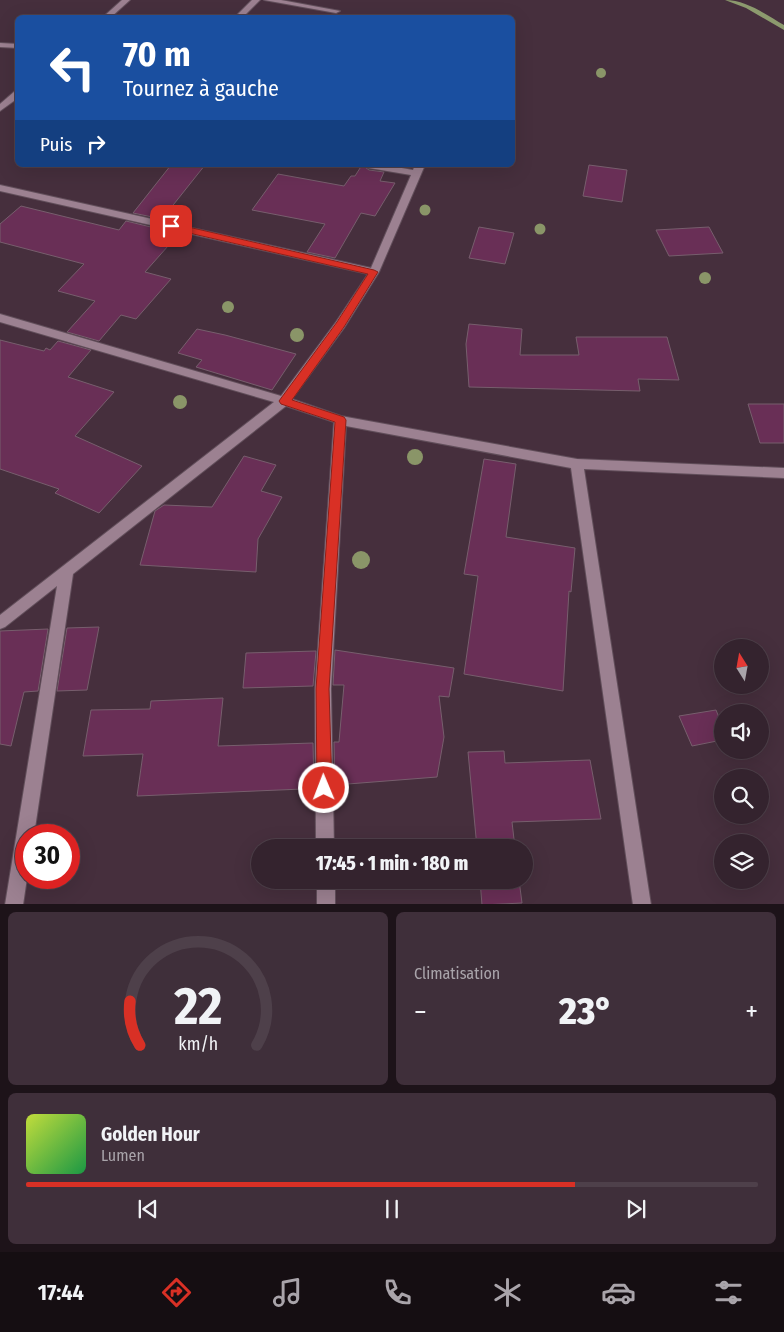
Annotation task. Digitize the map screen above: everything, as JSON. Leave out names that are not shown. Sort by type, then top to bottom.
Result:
[{"type":"street","points":[[108,15],[126,0]]},
{"type":"street","points":[[240,15],[256,0]]},
{"type":"street","points":[[268,0],[336,11]]},
{"type":"street","points":[[0,45],[15,46]]},
{"type":"street","points":[[4,106],[15,96]]},
{"type":"street","points":[[0,623],[284,401],[340,324],[374,272],[419,169],[394,167]]},
{"type":"street","points":[[0,188],[374,272]]},
{"type":"street","points":[[0,318],[284,401],[340,420],[577,464],[784,473]]},
{"type":"street","points":[[325,839],[322,689],[340,420]]},
{"type":"street","points":[[577,464],[642,904]]},
{"type":"street","points":[[14,904],[67,570]]},
{"type":"street","points":[[326,889],[326,904]]},
{"type":"building","points":[[589,165],[627,170],[622,202],[583,196]]},
{"type":"building","points":[[169,167],[203,167],[162,219],[133,213]]},
{"type":"building","points":[[361,167],[365,167],[369,170],[384,172],[380,181],[395,183],[375,216],[361,213],[335,258],[307,252],[325,224],[252,210],[278,174],[344,186],[351,176],[355,176]]},
{"type":"building","points":[[21,206],[119,230],[126,221],[155,228],[152,231],[176,237],[145,272],[171,279],[136,319],[121,315],[99,341],[67,332],[95,301],[58,291],[84,264],[0,242],[0,224]]},
{"type":"building","points":[[479,227],[514,233],[505,264],[469,258]]},
{"type":"building","points":[[709,227],[723,253],[669,256],[656,230]]},
{"type":"building","points":[[469,324],[522,329],[520,355],[579,355],[576,337],[667,337],[679,380],[638,379],[640,391],[469,387],[466,344]]},
{"type":"building","points":[[197,329],[296,354],[272,390],[196,367],[202,360],[178,353]]},
{"type":"building","points":[[0,340],[44,351],[46,348],[50,350],[58,341],[91,350],[68,377],[114,392],[75,436],[142,466],[99,513],[55,493],[59,489],[0,469]]},
{"type":"building","points":[[748,404],[784,404],[784,443],[760,443]]},
{"type":"building","points":[[244,456],[276,465],[261,491],[282,497],[258,539],[256,572],[140,565],[155,511],[164,505],[212,507]]},
{"type":"building","points":[[484,459],[516,464],[506,537],[575,548],[571,592],[569,591],[563,691],[464,674],[478,576],[464,574]]},
{"type":"building","points":[[99,627],[87,690],[57,691],[67,628]]},
{"type":"building","points":[[48,629],[38,691],[24,692],[11,746],[0,744],[0,631]]},
{"type":"building","points":[[335,650],[454,668],[449,697],[439,696],[444,737],[437,777],[335,785],[334,742],[339,742],[344,685],[333,685]]},
{"type":"building","points":[[316,651],[313,686],[243,688],[246,653]]},
{"type":"building","points":[[223,698],[218,746],[313,743],[314,786],[303,787],[303,789],[137,796],[143,754],[83,756],[91,710],[150,709],[151,701]]},
{"type":"building","points":[[714,710],[714,742],[692,746],[679,716]]},
{"type":"building","points":[[504,751],[505,763],[590,760],[601,819],[512,822],[514,839],[476,839],[468,752]]},
{"type":"building","points":[[481,889],[520,889],[522,903],[482,904]]},
{"type":"waterway","points":[[728,0],[748,7],[784,28]]},
{"type":"route","points":[[171,226],[374,272],[340,324],[284,401],[340,420],[322,689],[324,788]]}]
